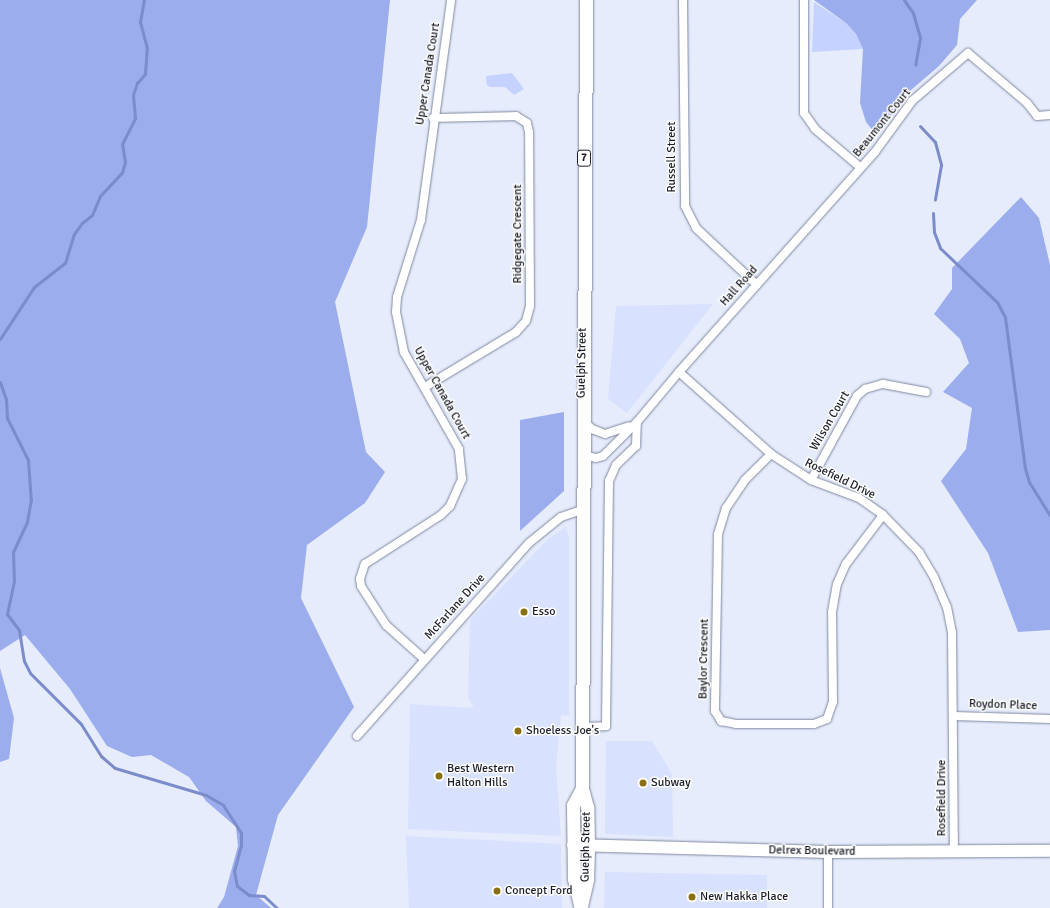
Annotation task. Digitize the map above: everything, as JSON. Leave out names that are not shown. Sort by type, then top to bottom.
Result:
[{"type":"main road","name":"Guelph Street","points":[[581,907],[587,879],[588,846],[588,807],[582,788],[581,510],[586,0]]},
{"type":"main road","name":"Guelph Street","points":[[581,907],[574,878],[573,845],[574,805],[582,788]]},
{"type":"street","name":"Upper Canada Court","points":[[424,659],[386,625],[361,586],[360,579],[365,564],[441,515],[450,506],[460,489],[463,469],[459,449],[404,352],[396,312],[397,297],[421,220],[433,118],[451,0]]},
{"type":"street","name":"Russell Street","points":[[684,0],[685,206],[696,228],[756,285]]},
{"type":"street","points":[[804,0],[804,113],[814,129],[861,168]]},
{"type":"street","name":"Beaumont Court","points":[[861,168],[912,101],[968,53],[1027,103],[1037,116],[1050,115]]},
{"type":"street","name":"Ridgegate Crescent","points":[[425,387],[516,332],[526,321],[530,306],[529,132],[527,123],[516,116],[433,118]]},
{"type":"street","name":"Hall Road","points":[[582,455],[596,458],[603,456],[637,422],[679,372],[861,168]]},
{"type":"street","name":"Rosefield Drive","points":[[679,372],[771,454],[811,480],[859,498],[883,515],[919,552],[934,577],[947,607],[952,632],[954,716],[954,852]]},
{"type":"street","name":"Wilson Court","points":[[811,480],[857,396],[865,389],[883,384],[926,392]]},
{"type":"street","points":[[582,419],[592,429],[605,434],[618,432],[637,422]]},
{"type":"street","points":[[582,727],[606,726],[609,482],[616,465],[636,446],[637,422]]},
{"type":"street","name":"Baylor Crescent","points":[[771,454],[745,480],[726,508],[718,534],[714,711],[720,721],[736,724],[814,724],[827,719],[833,702],[832,612],[838,584],[846,564],[883,515]]},
{"type":"street","name":"McFarlane Drive","points":[[357,736],[424,659],[529,543],[561,517],[581,510]]},
{"type":"street","name":"Roydon Place","points":[[954,716],[1050,719]]},
{"type":"street","name":"Delrex Boulevard","points":[[573,845],[828,852],[1050,851]]},
{"type":"street","points":[[828,852],[828,908]]},
{"type":"shaded area","points":[[0,0],[390,0],[367,227],[335,302],[366,452],[385,472],[365,503],[307,545],[301,598],[354,707],[278,815],[256,895],[271,908],[217,908],[224,897],[238,846],[236,827],[206,801],[189,777],[151,755],[132,757],[107,746],[70,689],[25,635],[0,651]]},
{"type":"shaded area","points":[[814,0],[977,0],[960,19],[957,45],[939,66],[904,96],[887,122],[874,132],[866,122],[860,103],[863,49],[856,34],[846,23]]},
{"type":"shaded area","points":[[814,2],[846,23],[856,34],[863,49],[812,52]]},
{"type":"shaded area","points":[[512,73],[524,89],[514,95],[505,87],[490,87],[487,85],[486,76]]},
{"type":"shaded area","points":[[1021,197],[1039,218],[1050,265],[1050,630],[1018,632],[988,553],[941,481],[966,449],[972,408],[943,392],[969,363],[960,339],[934,314],[952,289],[952,268]]},
{"type":"shaded area","points":[[713,304],[627,413],[608,399],[616,306]]},
{"type":"shaded area","points":[[564,412],[564,491],[520,531],[520,420]]},
{"type":"shaded area","points":[[566,526],[569,538],[569,716],[561,715],[556,766],[561,836],[408,829],[410,704],[474,708],[468,697],[470,620],[547,540]]},
{"type":"shaded area","points":[[0,668],[14,718],[9,759],[0,762]]},
{"type":"shaded area","points":[[606,741],[652,741],[672,774],[673,837],[605,834]]},
{"type":"shaded area","points":[[406,836],[561,844],[562,908],[409,908]]},
{"type":"shaded area","points":[[605,872],[767,875],[767,908],[604,908]]},
{"type":"waterway","points":[[0,339],[34,287],[65,263],[74,234],[82,223],[92,215],[100,196],[122,172],[125,162],[122,144],[135,118],[133,95],[137,83],[145,74],[147,48],[140,22],[144,0]]},
{"type":"waterway","points":[[904,0],[913,13],[920,38],[915,65]]},
{"type":"waterway","points":[[920,126],[935,142],[941,165],[935,199]]},
{"type":"waterway","points":[[933,213],[934,232],[940,248],[997,302],[1005,317],[1025,468],[1029,482],[1050,515]]},
{"type":"waterway","points":[[0,382],[6,399],[7,418],[28,460],[31,499],[27,522],[13,552],[14,581],[7,614],[19,630],[24,661],[30,673],[81,724],[101,756],[115,768],[206,795],[223,805],[241,833],[241,845],[234,871],[237,886],[249,895],[264,896],[277,908]]},
{"type":"place","name":"Esso","points":[[524,612]]},
{"type":"place","name":"Shoeless Joe's","points":[[518,731]]},
{"type":"place","name":"Best Western Halton Hills","points":[[439,776]]},
{"type":"place","name":"Subway","points":[[643,783]]},
{"type":"place","name":"Concept Ford","points":[[497,891]]},
{"type":"place","name":"New Hakka Place","points":[[692,897]]}]
